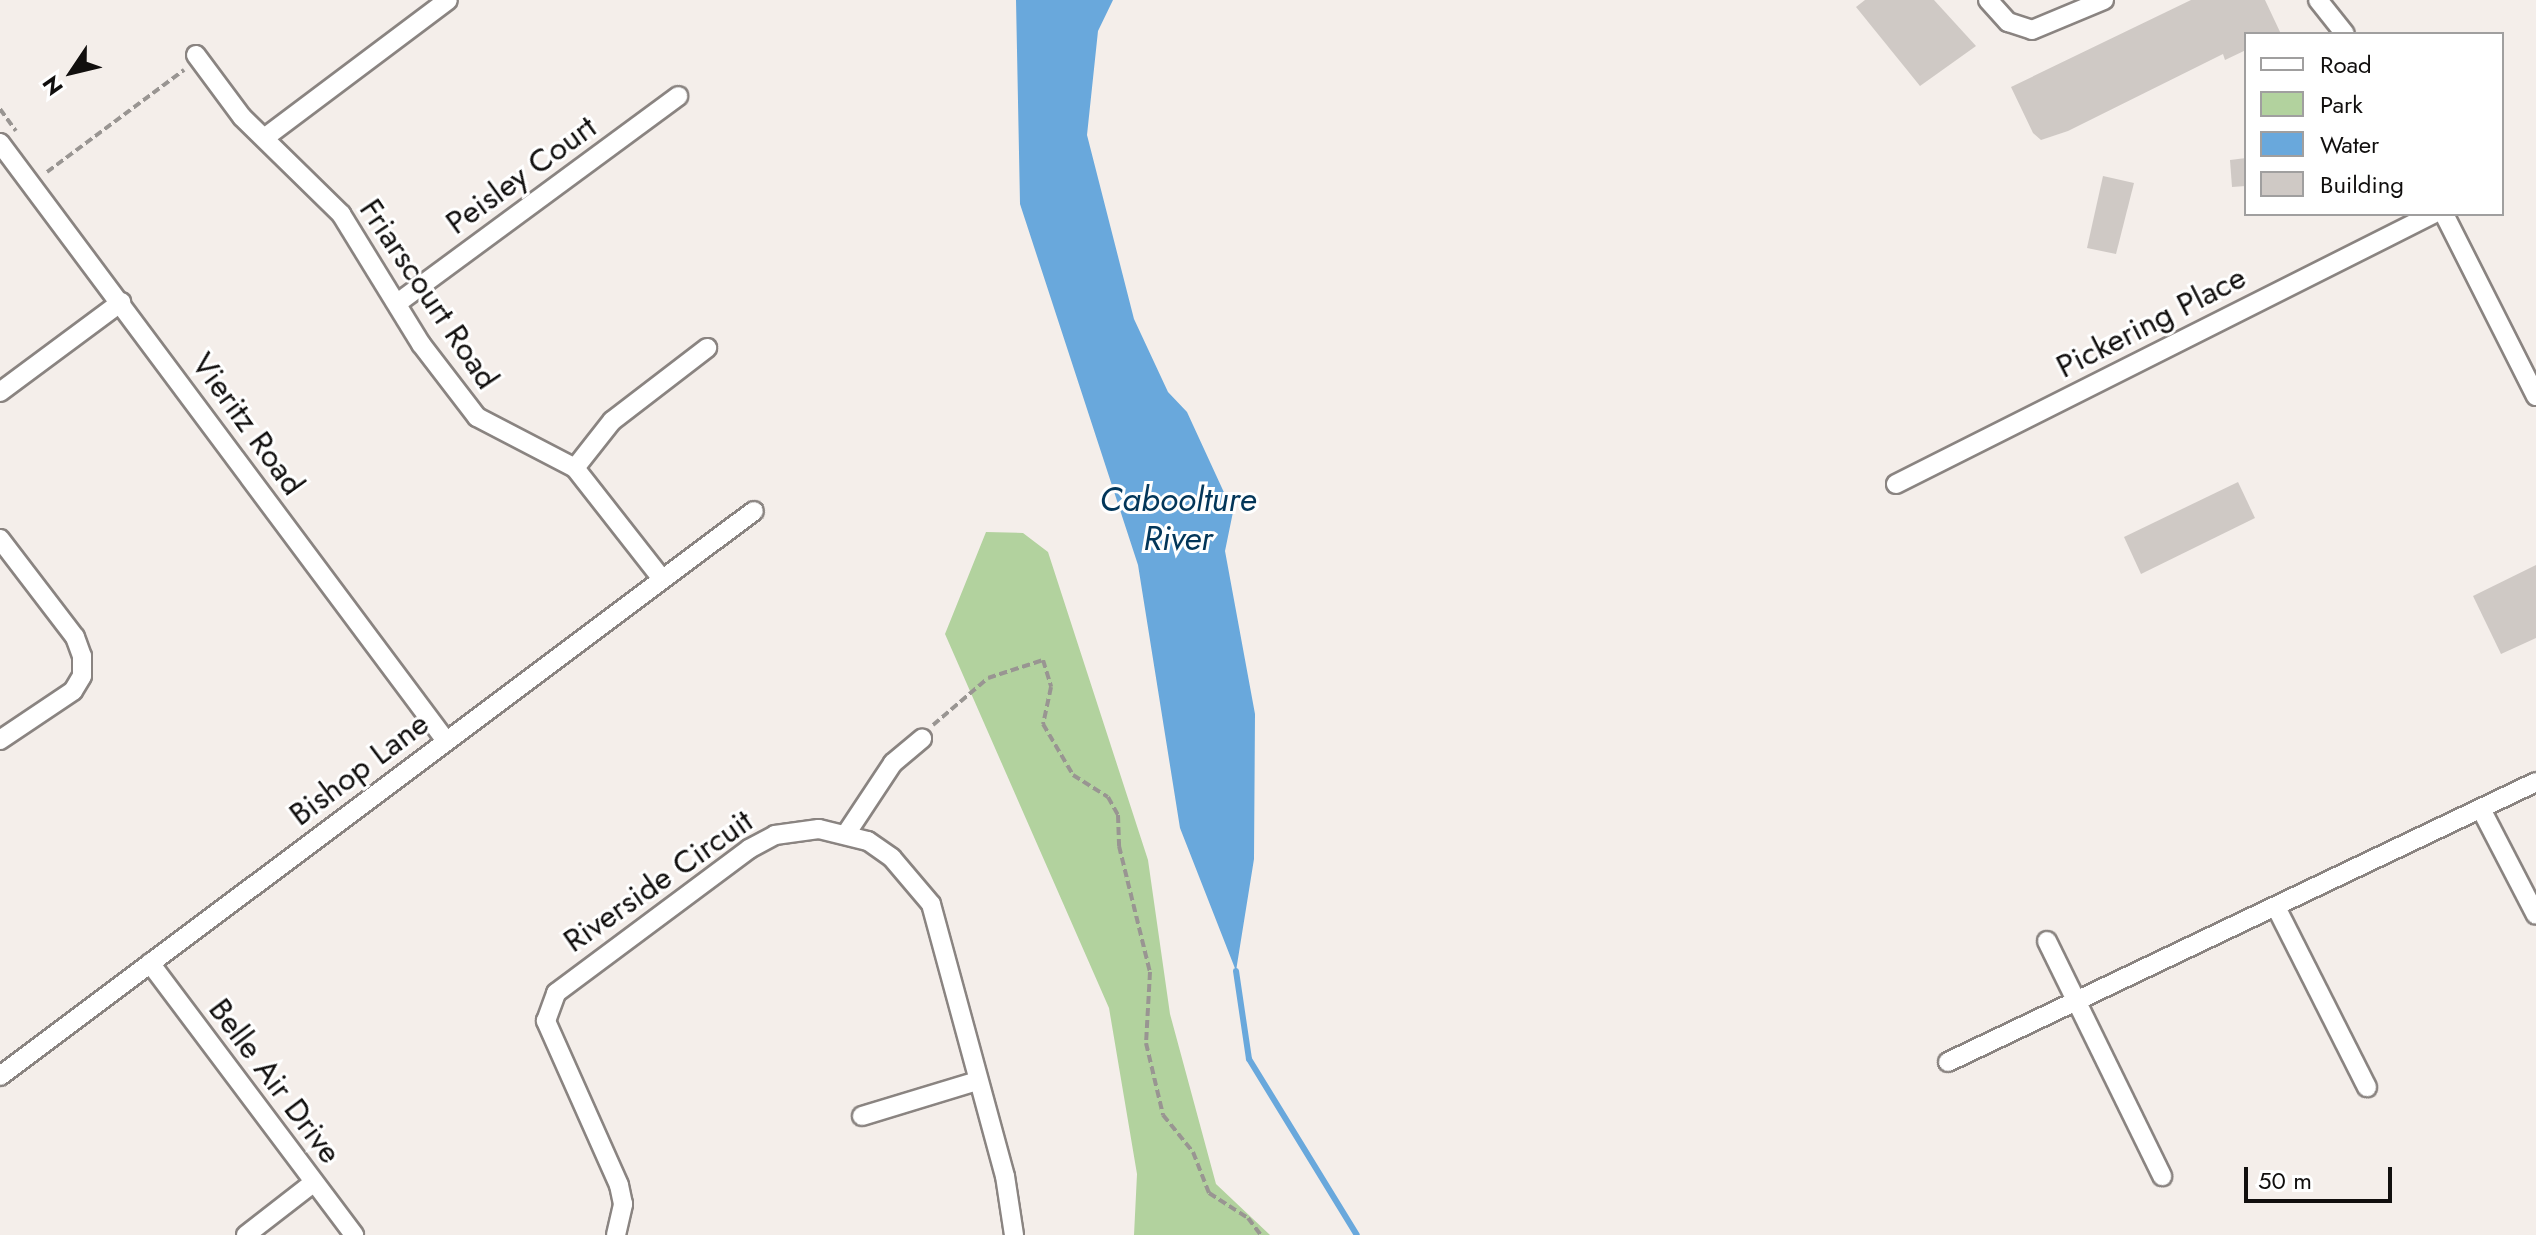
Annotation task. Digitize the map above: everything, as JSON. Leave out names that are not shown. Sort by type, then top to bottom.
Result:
[{"type":"street","points":[[267,136],[448,0]]},
{"type":"street","points":[[1988,0],[2008,22],[2032,30],[2104,0]]},
{"type":"street","points":[[2318,0],[2343,32]]},
{"type":"street","name":"Friarscourt Road","points":[[197,57],[242,117],[267,136],[290,168],[341,214],[399,302],[421,344],[477,417],[575,468],[662,579]]},
{"type":"street","name":"Peisley Court","points":[[399,302],[678,96]]},
{"type":"street","name":"Vieritz Road","points":[[0,143],[446,741]]},
{"type":"street","name":"Pickering Place","points":[[1896,484],[2429,216]]},
{"type":"street","points":[[2445,216],[2536,396]]},
{"type":"street","points":[[0,392],[121,302]]},
{"type":"street","points":[[575,468],[612,421],[707,348]]},
{"type":"street","name":"Bishop Lane","points":[[0,1076],[754,511]]},
{"type":"street","points":[[0,539],[75,637],[82,666],[73,691],[33,723],[0,740]]},
{"type":"street","points":[[846,834],[893,763],[922,739]]},
{"type":"street","points":[[1948,1062],[2536,782]]},
{"type":"street","points":[[2481,809],[2536,915]]},
{"type":"street","name":"Riverside Circuit","points":[[616,1235],[623,1204],[619,1185],[546,1021],[556,993],[762,842],[794,830],[846,834],[892,858],[931,904],[1005,1176],[1014,1235]]},
{"type":"street","points":[[2276,907],[2367,1087]]},
{"type":"street","points":[[2047,941],[2162,1176]]},
{"type":"street","name":"Belle Air Drive","points":[[150,963],[354,1235]]},
{"type":"street","points":[[862,1116],[977,1081]]},
{"type":"street","points":[[246,1235],[313,1183]]},
{"type":"path","points":[[47,172],[197,57]]},
{"type":"path","points":[[922,739],[944,712],[988,678],[1043,660],[1051,687],[1043,724],[1073,775],[1108,797],[1118,815],[1119,846],[1150,972],[1146,1043],[1163,1115],[1193,1152],[1209,1193],[1248,1218],[1261,1235]]},
{"type":"green space","points":[[986,532],[1023,533],[1048,552],[1148,860],[1170,1014],[1216,1184],[1270,1235],[1134,1235],[1137,1174],[1109,1008],[945,634]]},
{"type":"water","name":"Caboolture River","points":[[1016,0],[1113,0],[1098,31],[1087,135],[1134,319],[1168,392],[1187,412],[1233,512],[1225,551],[1255,714],[1254,859],[1236,971],[1180,828],[1138,565],[1020,204]]},
{"type":"building","points":[[1865,0],[1934,0],[1976,46],[1920,86],[1856,7]]},
{"type":"building","points":[[2191,0],[2265,0],[2280,32],[2244,32],[2244,51],[2225,60],[2223,54],[2068,131],[2041,140],[2033,133],[2011,87]]},
{"type":"building","points":[[2244,158],[2244,186],[2232,187],[2230,160]]},
{"type":"building","points":[[2103,176],[2134,183],[2116,254],[2087,248]]},
{"type":"building","points":[[2238,482],[2255,518],[2141,574],[2124,537]]},
{"type":"building","points":[[2536,565],[2536,638],[2501,654],[2473,596]]},
{"type":"waterway","name":"Caboolture River","points":[[1236,971],[1249,1059],[1357,1235]]}]
